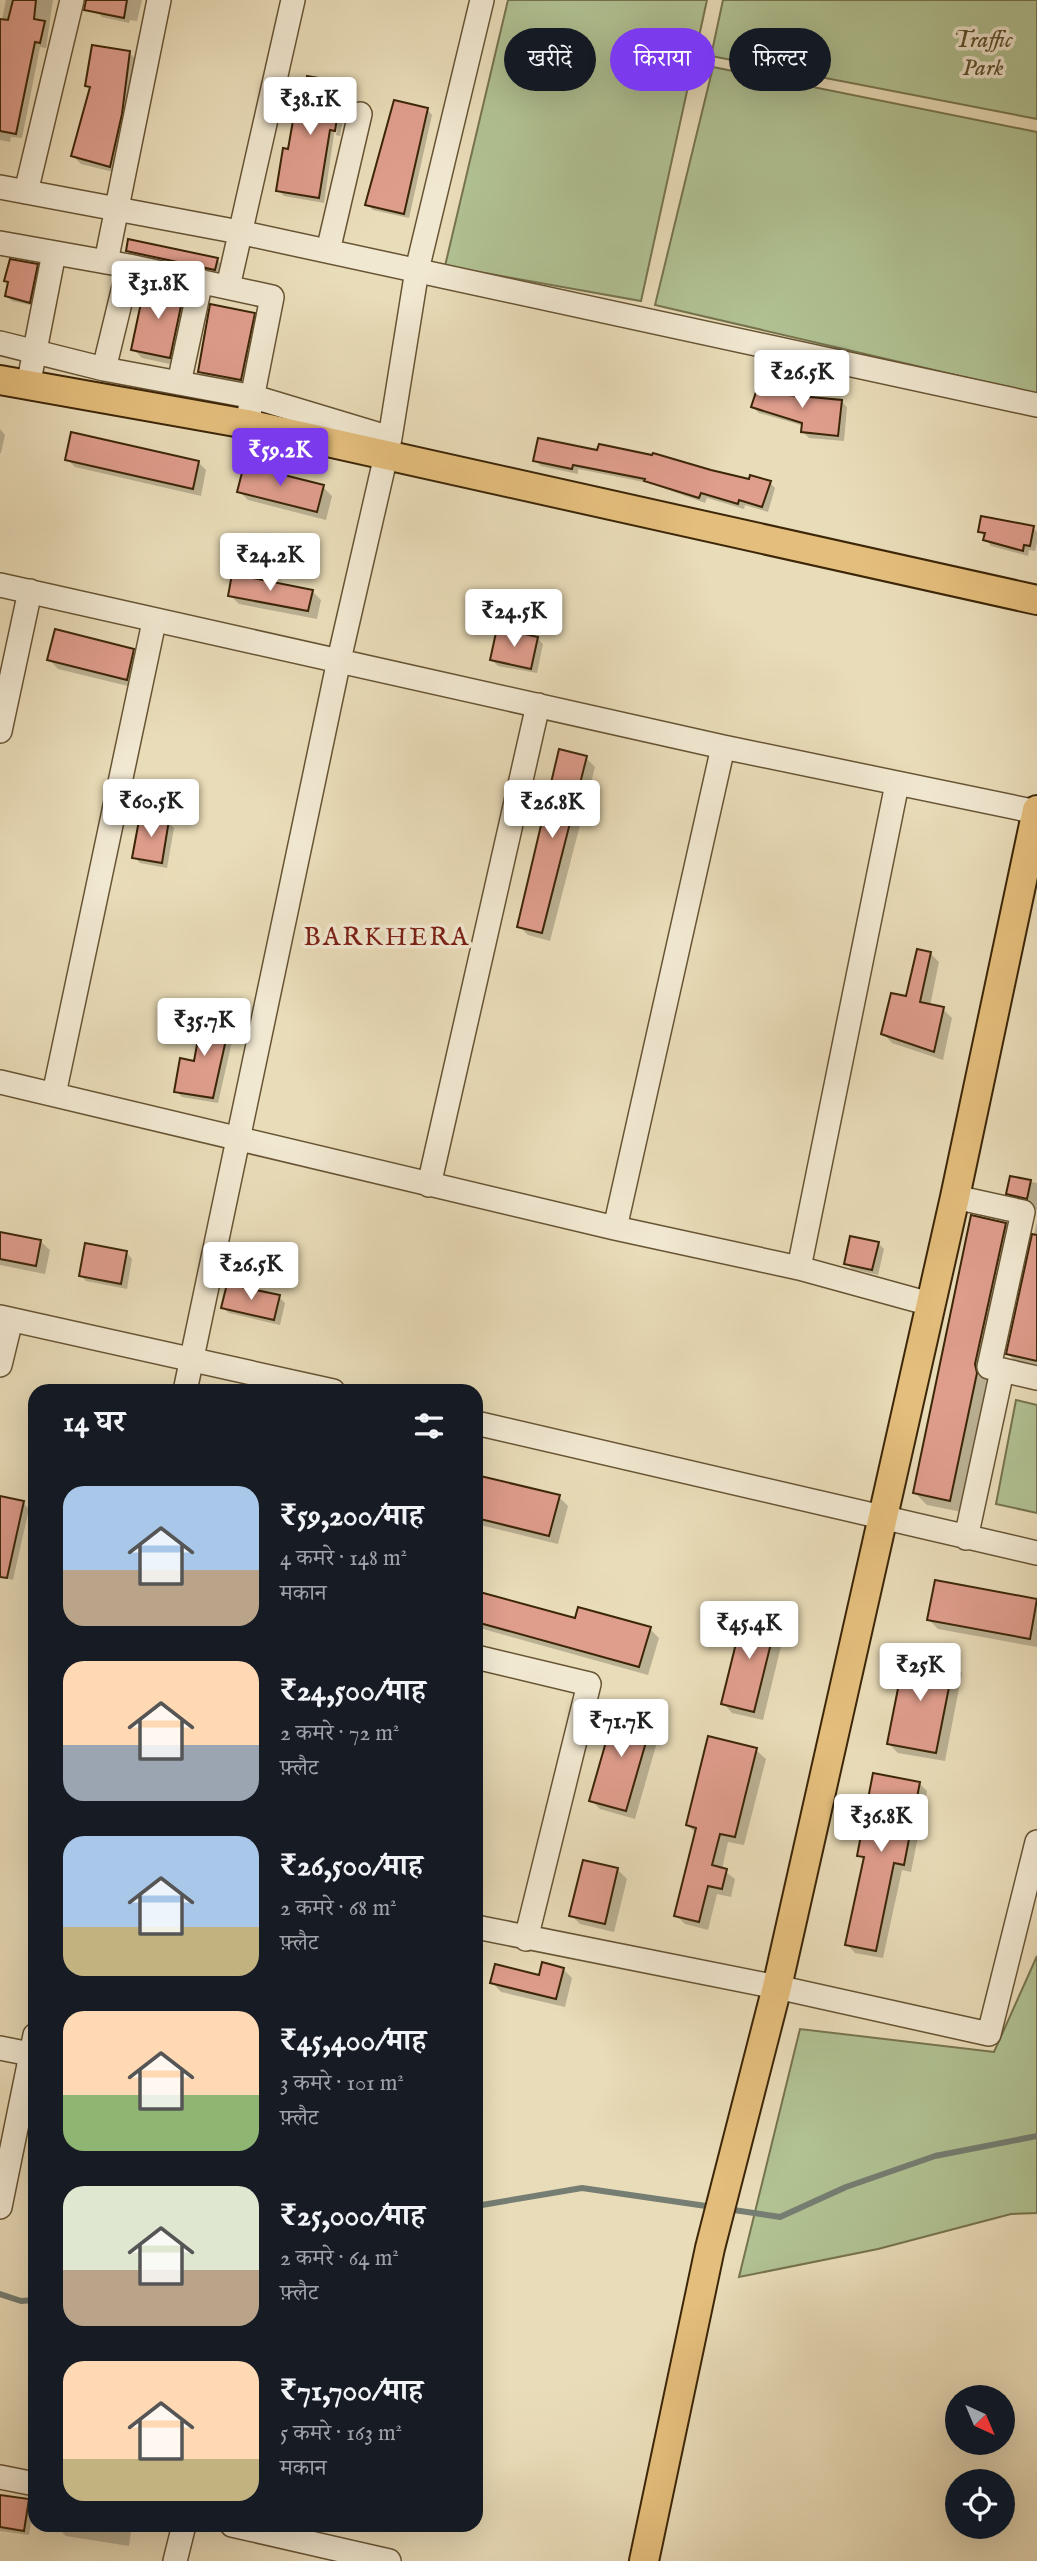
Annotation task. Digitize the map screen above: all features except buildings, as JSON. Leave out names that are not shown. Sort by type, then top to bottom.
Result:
[{"type":"main road","points":[[0,380],[28,386],[251,411],[388,447],[1037,600]]},
{"type":"main road","points":[[644,2561],[710,2248],[777,1987],[955,1197],[1037,811]]},
{"type":"street","points":[[26,192],[72,0]]},
{"type":"street","points":[[106,262],[159,0]]},
{"type":"street","points":[[229,287],[239,232],[293,0]]},
{"type":"street","points":[[187,1384],[339,660],[388,447],[417,270],[482,0]]},
{"type":"street","points":[[328,251],[360,114]]},
{"type":"street","points":[[0,187],[239,232],[1037,405]]},
{"type":"street","points":[[0,243],[129,266],[272,297],[251,411],[179,383],[104,369],[0,343]]},
{"type":"street","points":[[28,386],[54,253]]},
{"type":"street","points":[[104,369],[129,266]]},
{"type":"street","points":[[179,383],[201,281]]},
{"type":"street","points":[[0,585],[154,622],[339,660],[723,747],[1037,811]]},
{"type":"street","points":[[0,731],[30,592]]},
{"type":"street","points":[[54,1094],[154,622]]},
{"type":"street","points":[[429,1185],[538,705]]},
{"type":"street","points":[[615,1228],[723,747]]},
{"type":"street","points":[[799,1268],[897,784]]},
{"type":"street","points":[[0,1082],[239,1141],[799,1268],[930,1304]]},
{"type":"street","points":[[955,1197],[1023,1212],[989,1367],[1037,1378]]},
{"type":"street","points":[[0,1366],[5,1319],[301,1384]]},
{"type":"street","points":[[966,1538],[1002,1371]]},
{"type":"street","points":[[483,1425],[883,1515],[966,1538],[1037,1552]]},
{"type":"street","points":[[483,1659],[589,1684],[526,1939]]},
{"type":"street","points":[[483,1929],[777,1987],[989,2034],[1037,1842]]},
{"type":"street","points":[[0,2048],[28,2044]]},
{"type":"street","points":[[0,2207],[28,2064]]},
{"type":"street","points":[[0,2477],[28,2483]]},
{"type":"street","points":[[175,2561],[182,2532]]},
{"type":"street","points":[[263,2532],[389,2561]]},
{"type":"green space","points":[[508,0],[707,0],[701,28],[610,28],[610,91],[687,91],[641,301],[445,266]]},
{"type":"green space","name":"Traffic Park","points":[[723,0],[1037,0],[1037,119],[831,79],[831,28],[729,28],[729,59],[715,57],[715,37]]},
{"type":"green space","points":[[715,67],[729,70],[729,91],[831,91],[1037,132],[1037,394],[655,305],[707,91],[715,91]]},
{"type":"green space","points":[[1016,1400],[1037,1405],[1037,1513],[996,1504]]},
{"type":"green space","points":[[1037,1956],[1037,2213],[1011,2214],[878,2249],[739,2277],[800,2029],[994,2052]]},
{"type":"waterway","points":[[727,2209],[780,2217],[846,2187],[935,2156],[1037,2136]]},
{"type":"waterway","points":[[483,2205],[582,2188],[713,2207]]},
{"type":"waterway","points":[[0,2294],[28,2300]]},
{"type":"district","name":"BARKHERA","points":[[387,937]]}]
